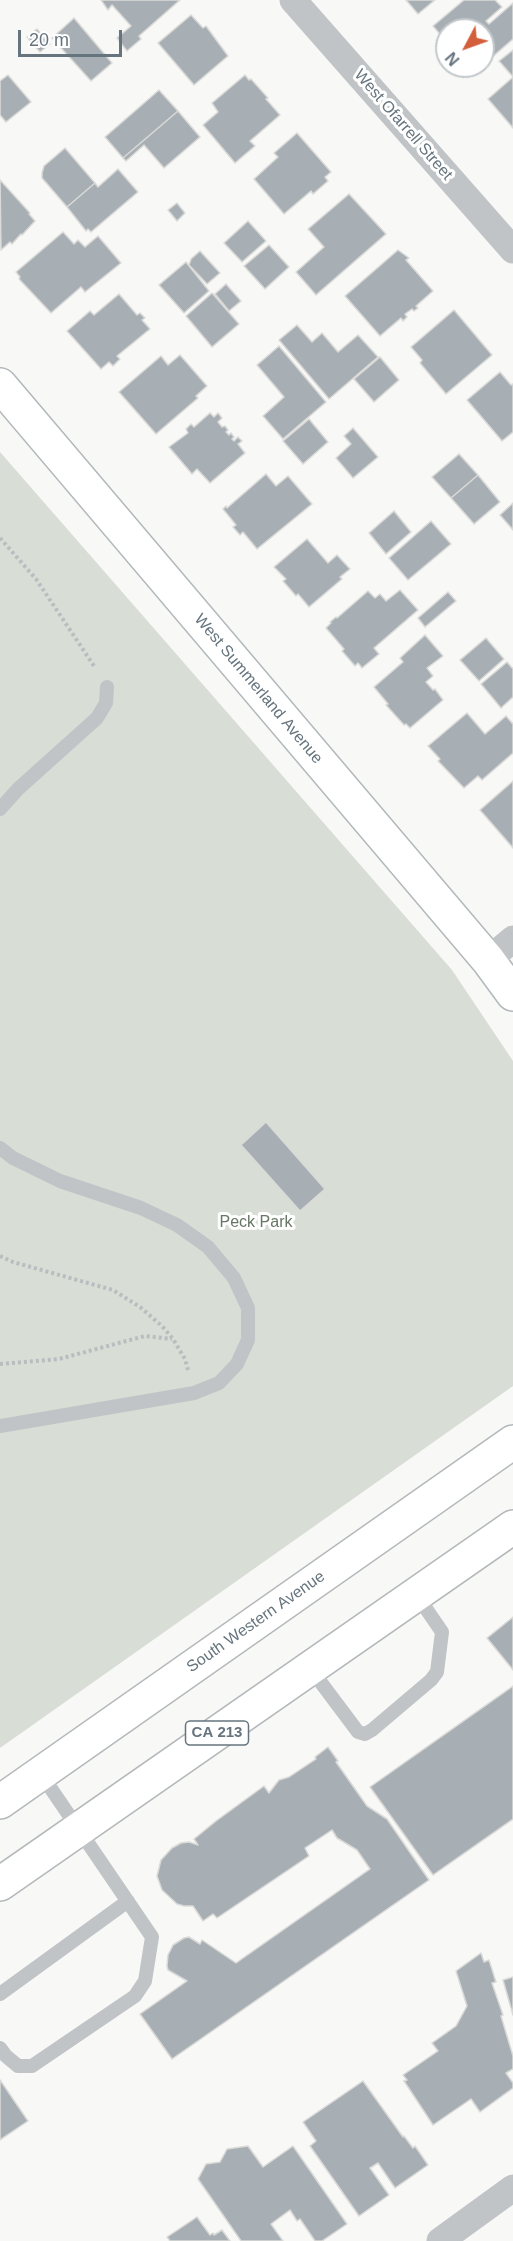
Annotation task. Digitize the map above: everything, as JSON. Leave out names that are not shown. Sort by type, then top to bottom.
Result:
[{"type":"main road","name":"West Summerland Avenue","points":[[0,385],[488,960],[513,994]]},
{"type":"main road","name":"South Western Avenue","points":[[0,1802],[513,1442]]},
{"type":"main road","name":"CA 213","points":[[0,1884],[513,1527]]},
{"type":"street","name":"West Ofarrell Street","points":[[293,0],[513,250]]},
{"type":"street","points":[[488,960],[513,939]]},
{"type":"street","points":[[440,2241],[513,2188]]},
{"type":"lane","points":[[0,809],[18,789],[98,718],[106,703],[107,687]]},
{"type":"lane","points":[[0,1148],[13,1158],[60,1182],[141,1208],[177,1225],[208,1248],[234,1278],[248,1308],[248,1340],[237,1364],[219,1383],[194,1393],[0,1426]]},
{"type":"lane","points":[[310,1668],[358,1732],[365,1734],[372,1730],[431,1680],[437,1672],[442,1632],[416,1594]]},
{"type":"lane","points":[[0,2048],[18,2066],[32,2066],[135,1996],[145,1981],[152,1937],[41,1774]]},
{"type":"lane","points":[[0,1994],[128,1901]]},
{"type":"path","points":[[0,538],[36,579],[107,687]]},
{"type":"path","points":[[0,1256],[13,1262],[113,1290],[140,1307],[173,1339],[185,1359],[194,1393]]},
{"type":"path","points":[[0,1364],[59,1359],[145,1336],[173,1339]]},
{"type":"green space","name":"Peck Park","points":[[0,452],[452,970],[513,1061],[513,1386],[0,1748]]},
{"type":"building","points":[[101,0],[180,0],[139,36],[141,39],[127,51],[117,38],[131,26],[112,5],[108,10]]},
{"type":"building","points":[[406,0],[435,0],[418,14]]},
{"type":"building","points":[[464,0],[495,0],[502,7],[489,18],[443,18]]},
{"type":"building","points":[[513,3],[513,39],[495,55],[495,19]]},
{"type":"building","points":[[191,15],[203,28],[206,26],[228,56],[194,85],[158,43]]},
{"type":"building","points":[[74,18],[112,63],[91,81],[52,38]]},
{"type":"building","points":[[37,29],[50,44],[40,52],[27,37]]},
{"type":"building","points":[[513,50],[513,77],[499,61]]},
{"type":"building","points":[[8,75],[31,102],[6,122],[0,115],[0,81]]},
{"type":"building","points":[[245,75],[268,98],[266,99],[280,115],[250,141],[255,146],[235,163],[203,125],[218,112],[212,103]]},
{"type":"building","points":[[513,77],[513,128],[488,99]]},
{"type":"building","points":[[159,90],[178,111],[123,158],[105,137]]},
{"type":"building","points":[[178,111],[200,137],[164,168],[144,145],[126,161],[123,158]]},
{"type":"building","points":[[297,133],[331,172],[325,177],[328,181],[313,194],[311,191],[284,214],[254,179],[278,157],[274,153]]},
{"type":"building","points":[[65,148],[95,183],[67,207],[42,178],[44,166]]},
{"type":"building","points":[[118,169],[138,192],[91,232],[88,229],[86,231],[67,207],[95,183],[98,187]]},
{"type":"building","points":[[0,180],[35,221],[12,244],[10,242],[1,250]]},
{"type":"building","points":[[349,194],[386,234],[316,295],[296,272],[324,247],[308,229]]},
{"type":"building","points":[[177,203],[185,213],[177,221],[168,210]]},
{"type":"building","points":[[248,221],[266,241],[242,262],[224,243]]},
{"type":"building","points":[[63,232],[74,244],[78,240],[85,247],[98,236],[121,263],[85,292],[81,287],[51,313],[19,279],[16,272]]},
{"type":"building","points":[[269,245],[289,267],[265,289],[244,266]]},
{"type":"building","points":[[398,250],[409,258],[406,260],[433,291],[416,306],[418,308],[405,314],[407,317],[403,321],[401,318],[380,336],[345,296]]},
{"type":"building","points":[[200,251],[220,273],[207,284],[189,265],[191,259]]},
{"type":"building","points":[[186,262],[209,291],[184,313],[159,285]]},
{"type":"building","points":[[226,284],[241,301],[229,311],[215,294]]},
{"type":"building","points":[[212,293],[239,324],[212,347],[186,316]]},
{"type":"building","points":[[119,294],[137,315],[140,313],[145,318],[142,320],[150,329],[117,356],[120,359],[113,366],[109,362],[101,369],[67,331],[90,311],[94,315]]},
{"type":"building","points":[[454,310],[492,355],[446,394],[420,363],[422,360],[411,347]]},
{"type":"building","points":[[297,325],[312,342],[322,333],[338,352],[358,335],[378,357],[329,399],[279,340]]},
{"type":"building","points":[[279,346],[326,402],[283,439],[263,416],[284,397],[257,365]]},
{"type":"building","points":[[180,355],[207,386],[196,396],[198,398],[156,434],[119,392],[161,356],[168,365]]},
{"type":"building","points":[[380,357],[399,380],[374,402],[354,379]]},
{"type":"building","points":[[500,372],[511,385],[513,384],[513,432],[502,441],[467,400]]},
{"type":"building","points":[[210,413],[214,417],[218,413],[222,418],[218,422],[222,427],[225,426],[229,435],[231,433],[234,441],[238,437],[242,441],[238,444],[245,453],[210,483],[197,469],[192,474],[169,447],[188,433],[186,429],[191,424],[194,427]]},
{"type":"building","points":[[309,419],[328,442],[303,464],[283,441]]},
{"type":"building","points":[[353,428],[378,457],[353,478],[336,458],[351,444],[344,436]]},
{"type":"building","points":[[459,454],[478,475],[451,498],[432,477]]},
{"type":"building","points":[[266,474],[276,486],[288,476],[312,504],[257,549],[243,532],[240,535],[233,527],[236,525],[223,509]]},
{"type":"building","points":[[478,475],[500,502],[474,524],[451,498]]},
{"type":"building","points":[[513,503],[513,530],[500,515]]},
{"type":"building","points":[[394,511],[411,532],[386,554],[369,533]]},
{"type":"building","points":[[431,521],[451,544],[408,580],[389,558]]},
{"type":"building","points":[[307,539],[328,563],[337,555],[350,569],[340,577],[342,579],[309,607],[298,594],[296,596],[283,581],[286,579],[274,567]]},
{"type":"building","points":[[400,590],[418,610],[374,648],[379,654],[362,668],[358,663],[355,666],[326,628],[330,622],[368,591],[375,598],[380,594],[386,601]]},
{"type":"building","points":[[448,592],[456,601],[425,627],[418,618]]},
{"type":"building","points":[[425,635],[443,656],[427,668],[433,676],[426,682],[443,700],[410,728],[404,725],[386,705],[388,704],[374,687],[403,662],[400,658]]},
{"type":"building","points":[[486,638],[504,659],[479,681],[460,660]]},
{"type":"building","points":[[507,662],[513,669],[513,697],[501,708],[481,684]]},
{"type":"building","points":[[467,713],[485,734],[506,716],[513,724],[513,753],[482,780],[478,776],[464,788],[438,761],[440,759],[428,746]]},
{"type":"building","points":[[513,781],[513,848],[480,810]]},
{"type":"building","points":[[266,1122],[325,1189],[300,1211],[241,1145]]},
{"type":"building","points":[[513,1617],[513,1670],[487,1638]]},
{"type":"building","points":[[513,1686],[513,1819],[433,1875],[370,1787]]},
{"type":"building","points":[[328,1747],[367,1806],[387,1819],[429,1880],[172,2059],[140,2014],[187,1981],[168,1970],[168,1955],[173,1945],[189,1937],[200,1944],[202,1940],[236,1963],[370,1869],[357,1850],[337,1838],[332,1830],[305,1848],[309,1856],[217,1918],[213,1914],[203,1921],[193,1906],[177,1904],[162,1890],[157,1876],[161,1860],[172,1848],[181,1843],[189,1842],[198,1845],[194,1839],[216,1821],[264,1786],[269,1793],[279,1780],[289,1777],[316,1759],[315,1757]]},
{"type":"building","points":[[481,1953],[484,1962],[489,1960],[496,1982],[492,1983],[513,2056],[513,2069],[506,2073],[513,2083],[513,2088],[480,2112],[471,2099],[433,2125],[404,2081],[407,2080],[403,2075],[438,2051],[432,2043],[456,2026],[467,2006],[456,1971]]},
{"type":"building","points":[[513,1977],[513,2015],[503,1980]]},
{"type":"building","points":[[0,2080],[28,2121],[0,2140]]},
{"type":"building","points":[[363,2081],[403,2137],[413,2148],[415,2146],[428,2165],[395,2188],[378,2163],[370,2168],[389,2195],[359,2216],[310,2146],[316,2141],[303,2122]]},
{"type":"building","points":[[248,2146],[263,2167],[293,2146],[347,2224],[322,2241],[315,2241],[300,2219],[297,2221],[290,2210],[271,2224],[283,2241],[241,2241],[198,2179],[206,2164],[220,2162],[227,2149]]},
{"type":"building","points":[[197,2217],[210,2235],[222,2230],[230,2241],[170,2241],[167,2237]]}]
